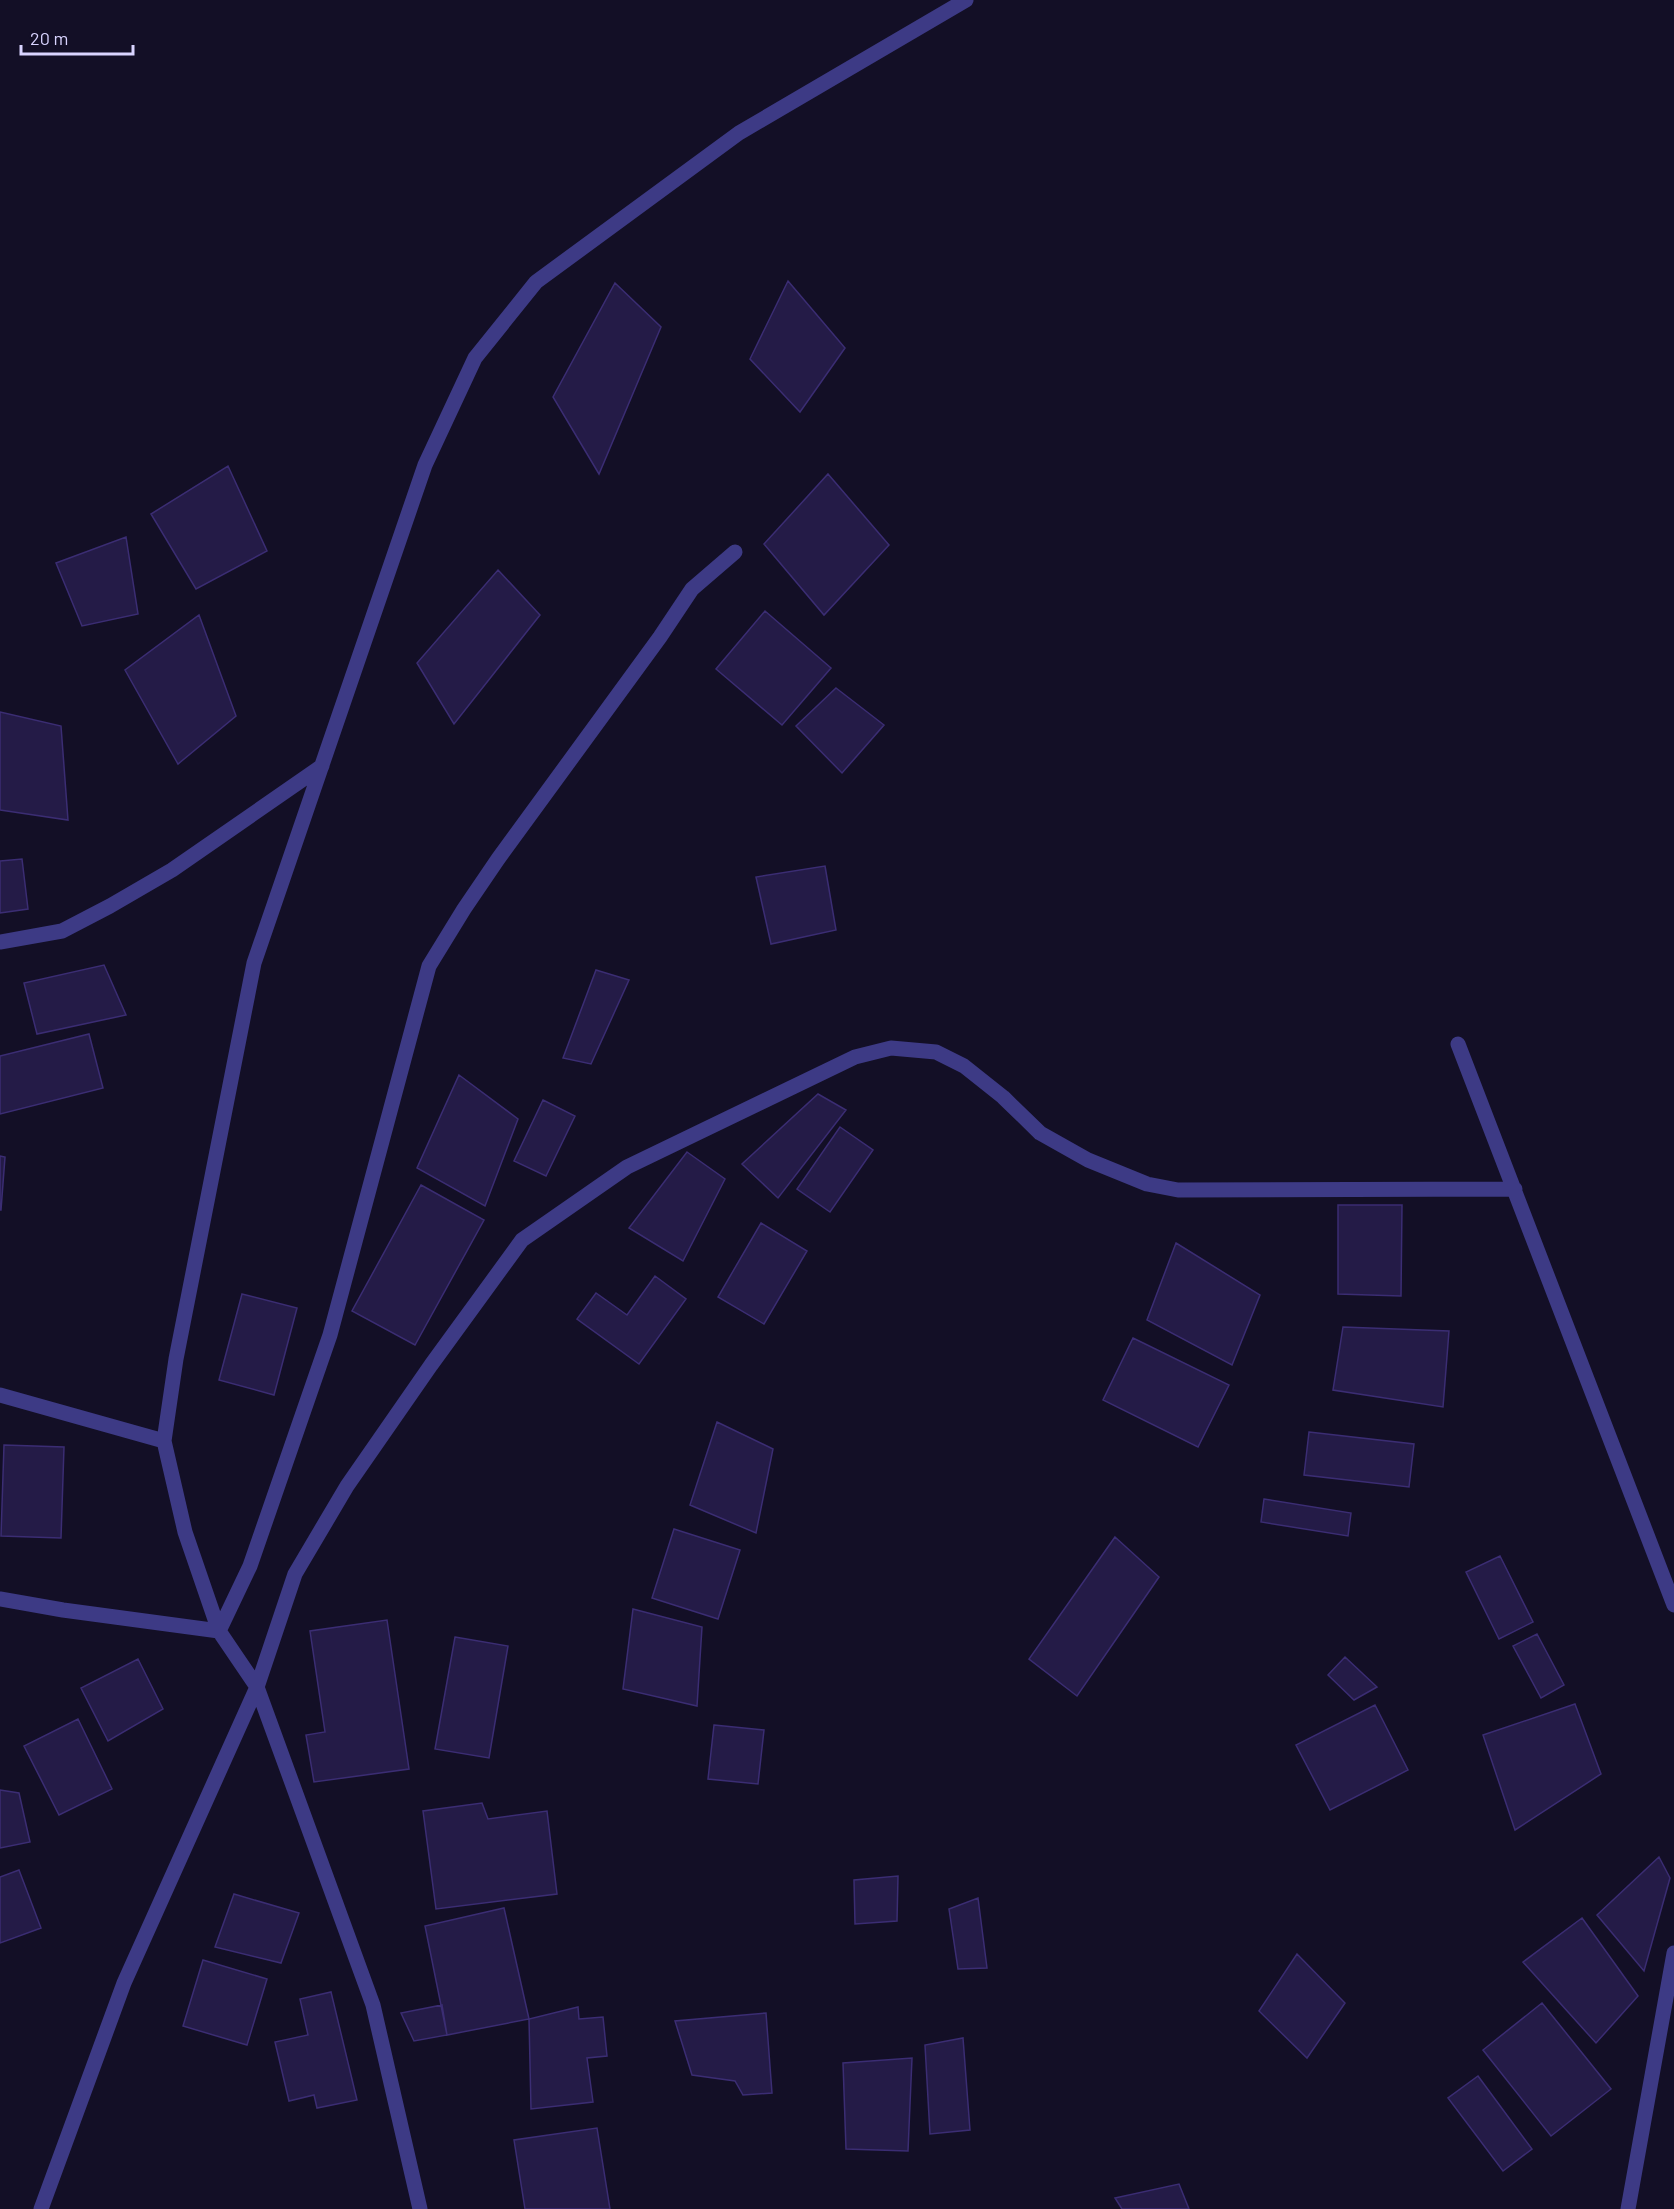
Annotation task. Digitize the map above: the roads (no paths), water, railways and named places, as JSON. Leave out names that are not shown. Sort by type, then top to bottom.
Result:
[{"type":"street","points":[[420,2209],[373,2005],[257,1687],[219,1631],[185,1532],[165,1441],[176,1359],[254,963],[425,465],[475,358],[536,282],[739,133],[966,0]]},
{"type":"street","points":[[219,1631],[250,1566],[330,1335],[429,966],[498,859],[660,637],[692,589],[735,552]]},
{"type":"street","points":[[0,942],[62,931],[110,906],[172,870],[322,766]]},
{"type":"street","points":[[1458,1044],[1674,1605]]},
{"type":"street","points":[[41,2209],[124,1983],[257,1687],[295,1574],[342,1496],[431,1365],[522,1240],[627,1167],[855,1057],[891,1047],[936,1052],[964,1066],[1003,1096],[1040,1133],[1088,1160],[1147,1184],[1178,1190],[1515,1189]]},
{"type":"street","points":[[0,1395],[165,1441]]},
{"type":"street","points":[[0,1599],[219,1631]]},
{"type":"street","points":[[1628,2209],[1674,1953]]}]
